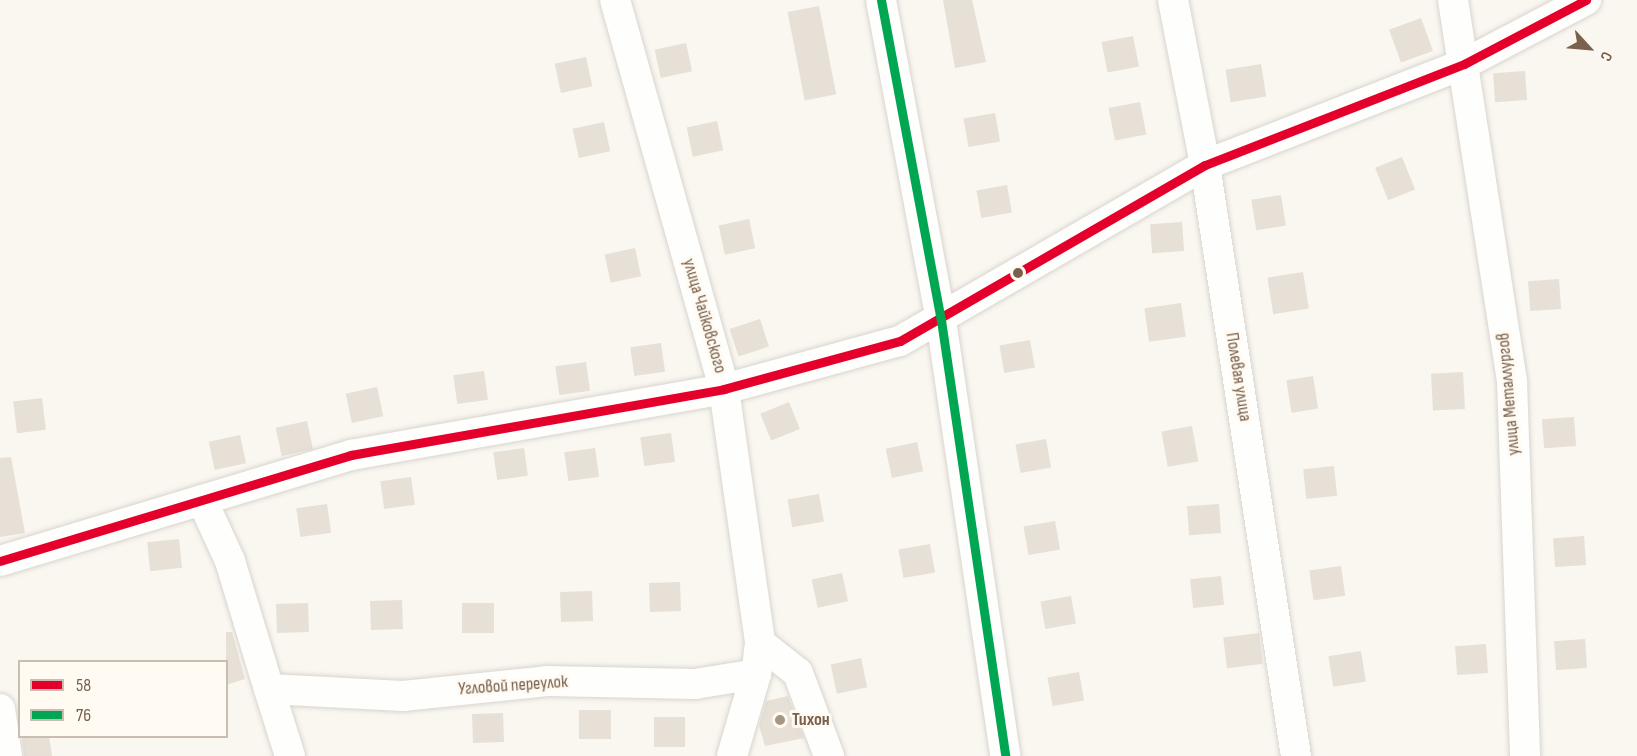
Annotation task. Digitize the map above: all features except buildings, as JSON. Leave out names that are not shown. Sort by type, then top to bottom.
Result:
[{"type":"street","name":"улица Чайковского","points":[[615,0],[724,389],[760,644],[756,674],[732,756]]},
{"type":"street","points":[[881,0],[941,320],[1005,756]]},
{"type":"street","name":"Полевая улица","points":[[1173,0],[1205,165],[1296,756]]},
{"type":"street","name":"улица Металлургов","points":[[1453,0],[1512,381],[1525,756]]},
{"type":"street","points":[[0,561],[351,455],[724,389],[900,341],[941,320],[1205,165],[1464,64],[1586,0]]},
{"type":"street","points":[[202,500],[230,561],[290,756]]},
{"type":"street","points":[[760,644],[798,673],[829,756]]},
{"type":"street","name":"Угловой переулок","points":[[269,689],[403,696],[547,681],[695,684],[756,674]]},
{"type":"street","points":[[0,709],[7,756]]},
{"type":"transit line","name":"76","points":[[881,0],[941,320],[1005,756]]},
{"type":"transit line","name":"58","points":[[0,561],[351,455],[724,389],[900,341],[1205,165],[1464,64],[1586,0]]},
{"type":"place","name":"Тихон","points":[[780,720]]}]
